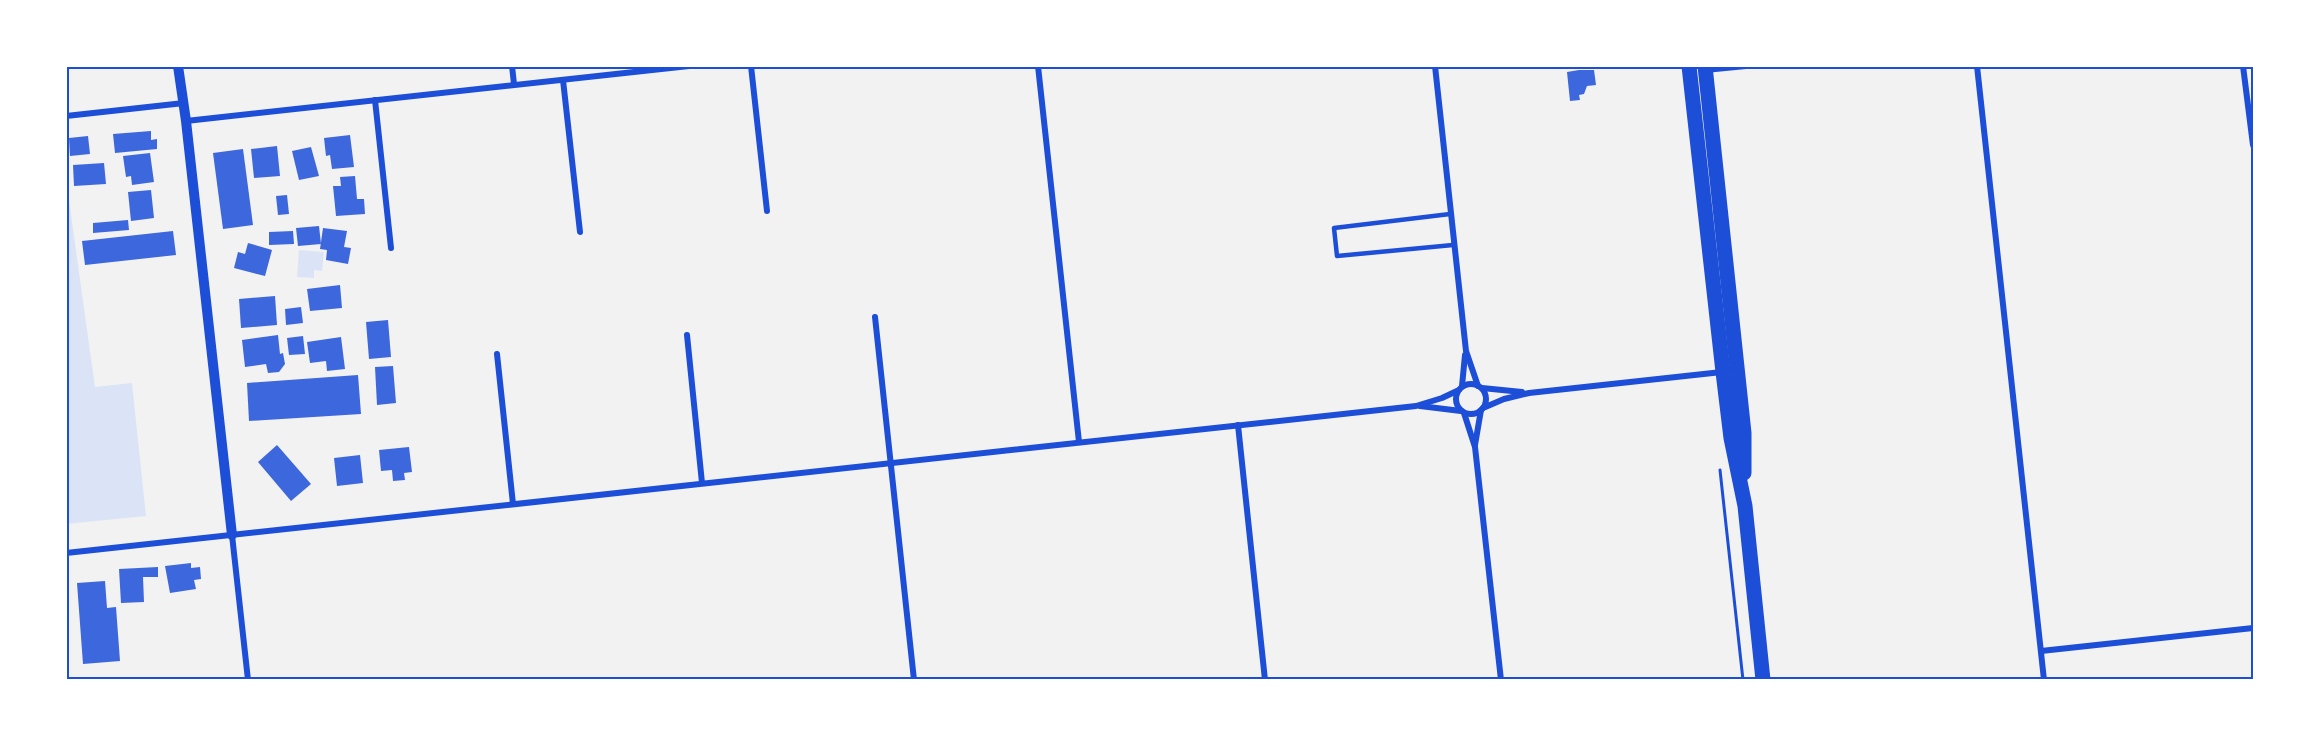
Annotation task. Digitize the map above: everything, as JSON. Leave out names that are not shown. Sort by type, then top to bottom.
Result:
[{"type":"main road","points":[[1705,68],[1730,371],[1731,438],[1745,506],[1763,680]]},
{"type":"main road","points":[[1689,69],[1730,371]]},
{"type":"street","points":[[178,66],[248,680]]},
{"type":"street","points":[[512,66],[514,84]]},
{"type":"street","points":[[186,121],[689,66]]},
{"type":"street","points":[[752,66],[767,211]]},
{"type":"street","points":[[1038,66],[1079,442]]},
{"type":"street","points":[[1435,66],[1466,351],[1486,400],[1482,409],[1475,447]]},
{"type":"street","points":[[1689,69],[1746,66]]},
{"type":"street","points":[[1977,66],[2044,680]]},
{"type":"street","points":[[2243,66],[2253,145]]},
{"type":"street","points":[[2246,79],[2247,66]]},
{"type":"street","points":[[563,80],[580,232]]},
{"type":"street","points":[[375,100],[391,248]]},
{"type":"street","points":[[66,117],[184,103]]},
{"type":"street","points":[[875,317],[914,680]]},
{"type":"street","points":[[687,335],[702,483]]},
{"type":"street","points":[[1466,351],[1460,388],[1455,399],[1475,447],[1501,680]]},
{"type":"street","points":[[497,354],[513,504]]},
{"type":"street","points":[[1416,406],[1473,414],[1504,399],[1529,393],[1730,371]]},
{"type":"street","points":[[66,553],[1416,406],[1442,398],[1470,384],[1529,393]]},
{"type":"street","points":[[1238,425],[1266,680]]},
{"type":"street","points":[[2041,651],[2253,628]]},
{"type":"lane","points":[[1450,214],[1334,228],[1337,256],[1453,244]]},
{"type":"shaded area","points":[[66,179],[95,387],[132,383],[146,516],[66,524]]},
{"type":"shaded area","points":[[299,250],[324,252],[322,271],[314,270],[314,278],[297,277]]},
{"type":"building","points":[[1594,70],[1596,85],[1587,86],[1584,94],[1579,95],[1580,100],[1570,101],[1567,72]]},
{"type":"building","points":[[151,131],[151,140],[157,139],[157,149],[115,153],[113,134]]},
{"type":"building","points":[[350,135],[354,167],[332,169],[330,155],[326,156],[324,138]]},
{"type":"building","points":[[88,136],[90,154],[70,156],[69,138]]},
{"type":"building","points":[[277,146],[280,176],[254,178],[251,149]]},
{"type":"building","points":[[311,147],[319,176],[299,180],[292,151]]},
{"type":"building","points":[[243,149],[253,225],[223,229],[213,153]]},
{"type":"building","points":[[150,153],[154,182],[132,185],[131,176],[126,177],[123,156]]},
{"type":"building","points":[[104,163],[106,184],[74,186],[73,165]]},
{"type":"building","points":[[355,176],[357,199],[364,199],[365,214],[336,216],[333,186],[341,186],[340,177]]},
{"type":"building","points":[[151,190],[154,218],[131,221],[128,192]]},
{"type":"building","points":[[287,195],[289,214],[278,215],[276,196]]},
{"type":"building","points":[[128,220],[129,230],[93,233],[93,223]]},
{"type":"building","points":[[319,226],[321,244],[298,246],[296,228]]},
{"type":"building","points":[[323,228],[347,231],[344,247],[351,248],[348,264],[326,260],[327,250],[320,249]]},
{"type":"building","points":[[173,231],[176,255],[85,265],[82,241]]},
{"type":"building","points":[[293,231],[294,244],[269,245],[269,232]]},
{"type":"building","points":[[248,243],[272,250],[265,276],[234,268],[238,252],[245,254]]},
{"type":"building","points":[[340,285],[342,308],[310,311],[307,289]]},
{"type":"building","points":[[275,296],[277,325],[241,328],[239,299]]},
{"type":"building","points":[[301,307],[303,323],[286,325],[285,309]]},
{"type":"building","points":[[388,320],[391,357],[369,359],[366,322]]},
{"type":"building","points":[[278,335],[280,354],[283,353],[285,364],[279,372],[268,373],[266,364],[245,367],[242,340]]},
{"type":"building","points":[[303,336],[305,354],[289,355],[287,338]]},
{"type":"building","points":[[341,337],[345,369],[327,371],[326,361],[310,363],[307,342]]},
{"type":"building","points":[[393,366],[396,403],[377,405],[375,367]]},
{"type":"building","points":[[358,375],[361,414],[249,421],[247,383]]},
{"type":"building","points":[[277,445],[311,484],[291,501],[258,462]]},
{"type":"building","points":[[409,447],[412,472],[404,473],[405,480],[393,481],[392,470],[381,471],[379,450]]},
{"type":"building","points":[[360,455],[363,483],[337,486],[334,458]]},
{"type":"building","points":[[191,563],[191,568],[200,567],[201,579],[194,580],[196,589],[170,593],[165,566]]},
{"type":"building","points":[[158,567],[158,577],[143,577],[144,602],[121,603],[119,569]]},
{"type":"building","points":[[105,581],[107,608],[116,607],[120,661],[83,664],[77,583]]}]
